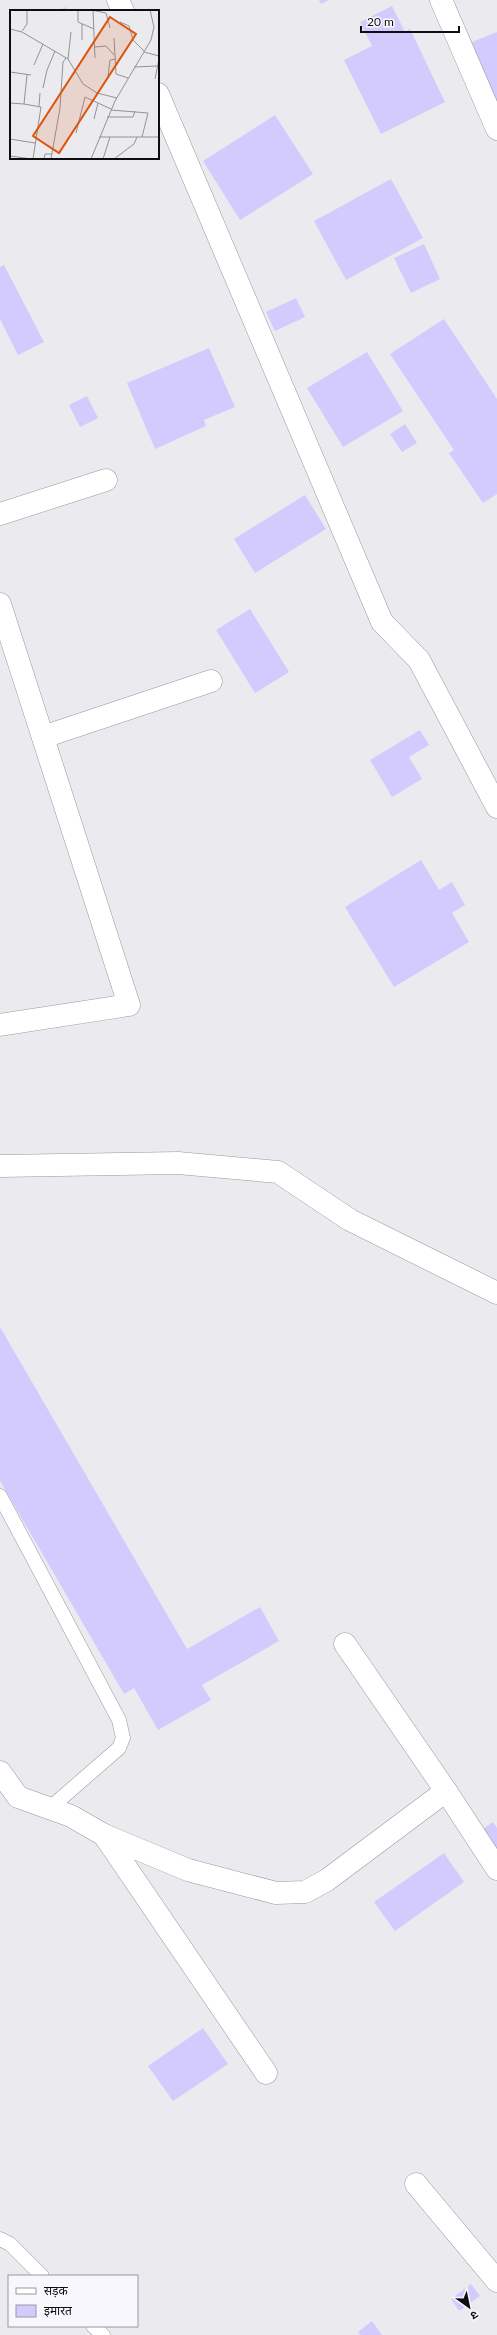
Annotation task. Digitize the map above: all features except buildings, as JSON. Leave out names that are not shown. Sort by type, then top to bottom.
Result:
[{"type":"street","points":[[118,0],[123,10]]},
{"type":"street","points":[[441,0],[497,129]]},
{"type":"street","points":[[159,96],[382,622],[419,660],[497,807]]},
{"type":"street","points":[[0,514],[106,480]]},
{"type":"street","points":[[0,604],[129,1005],[0,1025]]},
{"type":"street","points":[[43,738],[211,681]]},
{"type":"street","points":[[0,1166],[178,1163],[278,1172],[350,1220],[497,1292]]},
{"type":"street","points":[[345,1644],[446,1790],[497,1868]]},
{"type":"street","points":[[0,1772],[18,1797],[71,1816],[104,1835],[188,1870],[276,1893],[305,1892],[327,1880],[446,1790]]},
{"type":"street","points":[[104,1835],[266,2073]]},
{"type":"street","points":[[416,2184],[497,2281]]},
{"type":"lane","points":[[0,1496],[119,1720],[123,1738],[119,1748],[50,1808]]},
{"type":"lane","points":[[0,2239],[10,2244],[41,2275]]},
{"type":"lane","points":[[94,2327],[103,2335]]}]
